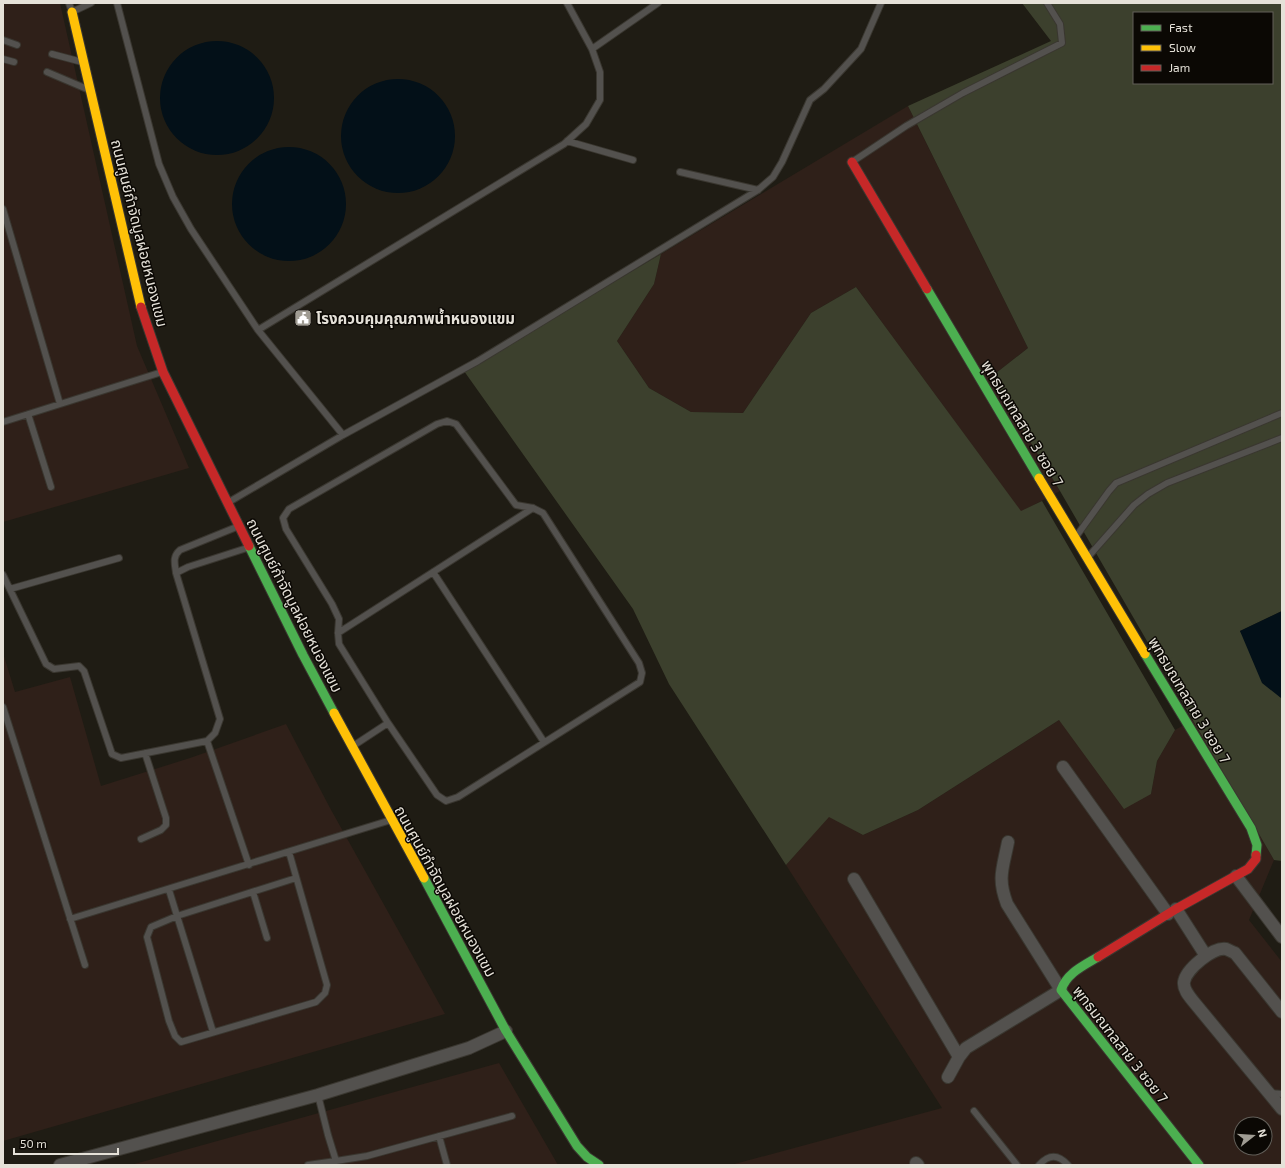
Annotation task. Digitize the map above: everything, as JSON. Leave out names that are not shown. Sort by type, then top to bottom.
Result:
[{"type":"street","name":"ถนนศูนย์กำจัดมูลฝอยหนองแขม","points":[[72,12],[142,310],[163,372],[303,655],[506,1031],[577,1146],[587,1157],[599,1165]]},
{"type":"street","name":"พุทธมณฑลสาย 3 ซอย 7","points":[[852,162],[1087,559],[1251,828],[1257,845],[1256,859],[1248,869],[1172,912],[1070,974],[1064,981],[1061,990],[1199,1165]]},
{"type":"street","points":[[1063,767],[1206,956]]},
{"type":"street","points":[[948,1078],[959,1056],[966,1048],[988,1033],[1061,990],[1007,904],[1002,890],[1000,877],[1008,842]]},
{"type":"street","points":[[1236,876],[1282,937]]},
{"type":"street","points":[[854,879],[959,1056]]},
{"type":"street","points":[[1282,1012],[1235,953],[1227,949],[1219,950],[1206,956],[1188,973],[1184,982],[1186,991],[1282,1109]]},
{"type":"street","points":[[60,1165],[318,1095],[469,1048],[506,1031]]},
{"type":"lane","points":[[68,3],[72,12],[91,3]]},
{"type":"lane","points":[[117,3],[159,164],[170,191],[191,229],[258,330],[343,434]]},
{"type":"lane","points":[[258,330],[567,141],[586,124],[600,100],[600,72],[592,48],[567,3]]},
{"type":"lane","points":[[592,48],[658,3]]},
{"type":"lane","points":[[228,503],[343,434],[478,361],[758,190],[774,177],[810,100],[824,90],[861,50],[881,3]]},
{"type":"lane","points":[[852,162],[906,126],[963,93],[1062,43],[1060,24],[1047,3]]},
{"type":"lane","points":[[3,40],[17,45]]},
{"type":"lane","points":[[52,54],[84,62]]},
{"type":"lane","points":[[3,59],[14,62]]},
{"type":"lane","points":[[47,72],[91,90]]},
{"type":"lane","points":[[567,141],[633,160]]},
{"type":"lane","points":[[680,172],[758,190]]},
{"type":"lane","points":[[3,209],[60,404]]},
{"type":"lane","points":[[3,422],[163,372]]},
{"type":"lane","points":[[1075,538],[1108,491],[1116,483],[1282,413]]},
{"type":"lane","points":[[28,414],[51,487]]},
{"type":"lane","points":[[447,421],[456,424],[516,505],[533,508],[543,513],[639,663],[642,673],[640,682],[458,797],[446,801],[436,795],[388,723],[339,644],[338,633],[339,619],[332,604],[286,529],[283,518],[289,509],[437,424],[447,421]]},
{"type":"lane","points":[[1087,559],[1134,504],[1148,494],[1167,483],[1282,438]]},
{"type":"lane","points":[[338,633],[533,508]]},
{"type":"lane","points":[[3,575],[46,664],[54,669],[79,666],[84,671],[112,754],[121,758],[207,741],[215,733],[220,719],[176,573],[174,558],[180,550],[240,526]]},
{"type":"lane","points":[[176,573],[188,567],[250,547]]},
{"type":"lane","points":[[10,589],[119,558]]},
{"type":"lane","points":[[433,572],[544,742]]},
{"type":"lane","points":[[3,706],[85,965]]},
{"type":"lane","points":[[352,747],[388,723]]},
{"type":"lane","points":[[207,741],[249,864]]},
{"type":"lane","points":[[140,839],[161,830],[166,825],[166,818],[145,753]]},
{"type":"lane","points":[[70,919],[391,820]]},
{"type":"lane","points":[[289,852],[327,985],[325,993],[316,1002],[181,1042],[175,1036],[169,1021],[147,937],[151,928],[177,916],[296,878]]},
{"type":"lane","points":[[168,890],[213,1032]]},
{"type":"lane","points":[[253,892],[267,938]]},
{"type":"lane","points":[[1269,1093],[1282,1094]]},
{"type":"lane","points":[[318,1095],[336,1161]]},
{"type":"lane","points":[[974,1111],[1017,1165]]},
{"type":"lane","points":[[308,1165],[367,1156],[512,1116]]},
{"type":"lane","points":[[439,1136],[447,1165]]},
{"type":"lane","points":[[1039,1165],[1043,1160],[1054,1156],[1062,1158],[1068,1165]]},
{"type":"shaded area","points":[[3,3],[60,3],[137,346],[189,468],[3,522]]},
{"type":"shaded area","points":[[217,41],[239,45],[249,50],[265,66],[270,76],[274,98],[270,120],[265,130],[249,146],[239,151],[217,155],[195,151],[185,146],[169,130],[164,120],[160,98],[164,76],[169,66],[185,50],[195,45]]},
{"type":"shaded area","points":[[398,79],[420,83],[430,88],[446,104],[451,114],[455,136],[451,158],[446,168],[430,184],[420,189],[398,193],[376,189],[366,184],[350,168],[345,158],[341,136],[345,114],[350,104],[366,88],[376,83]]},
{"type":"shaded area","points":[[908,106],[1028,348],[991,377],[1060,491],[1021,512],[856,287],[811,313],[743,413],[691,412],[649,388],[617,341],[654,284],[661,254]]},
{"type":"shaded area","points":[[289,147],[311,151],[321,156],[337,172],[342,182],[346,204],[342,226],[337,236],[321,252],[311,257],[289,261],[267,257],[257,252],[241,236],[236,226],[232,204],[236,182],[241,172],[257,156],[267,151]]},
{"type":"shaded area","points":[[1282,611],[1281,698],[1262,683],[1240,631]]},
{"type":"shaded area","points":[[3,653],[15,692],[70,677],[101,786],[190,758],[286,724],[330,808],[445,1014],[3,1141]]},
{"type":"shaded area","points":[[1059,720],[1151,794],[1157,761],[1175,730],[1193,720],[1274,860],[1249,920],[1282,962],[1282,1165],[731,1165],[942,1108],[786,865],[829,816],[863,835],[918,810]]},
{"type":"shaded area","points":[[499,1063],[558,1165],[131,1165]]},
{"type":"green space","points":[[1022,3],[1282,3],[1282,611],[1240,631],[1280,697],[1282,697],[1282,861],[1274,860],[1060,491],[991,377],[1028,348],[908,106],[1051,41]]},
{"type":"green space","points":[[661,254],[654,284],[617,341],[649,388],[691,412],[743,413],[811,313],[856,287],[1021,511],[1042,501],[1175,730],[1157,761],[1151,794],[1124,809],[1059,720],[918,810],[863,835],[829,817],[786,865],[669,684],[633,609],[464,371]]},
{"type":"traffic: fast","points":[[927,289],[1039,478]]},
{"type":"traffic: fast","points":[[249,546],[303,655],[334,713]]},
{"type":"traffic: fast","points":[[1145,654],[1251,828],[1257,845],[1256,855]]},
{"type":"traffic: fast","points":[[424,878],[506,1031],[577,1146],[587,1157],[599,1165]]},
{"type":"traffic: fast","points":[[1098,957],[1071,974],[1061,990],[1199,1165]]},
{"type":"traffic: slow","points":[[72,12],[141,307]]},
{"type":"traffic: slow","points":[[1039,478],[1145,654]]},
{"type":"traffic: slow","points":[[334,713],[424,878]]},
{"type":"traffic: jam","points":[[852,162],[927,289]]},
{"type":"traffic: jam","points":[[141,307],[163,372],[249,546]]},
{"type":"traffic: jam","points":[[1098,957],[1176,909],[1248,869],[1256,859],[1256,855]]},
{"type":"place","name":"โรงควบคุมคุณภาพน้ำหนองแขม","points":[[303,318]]}]
